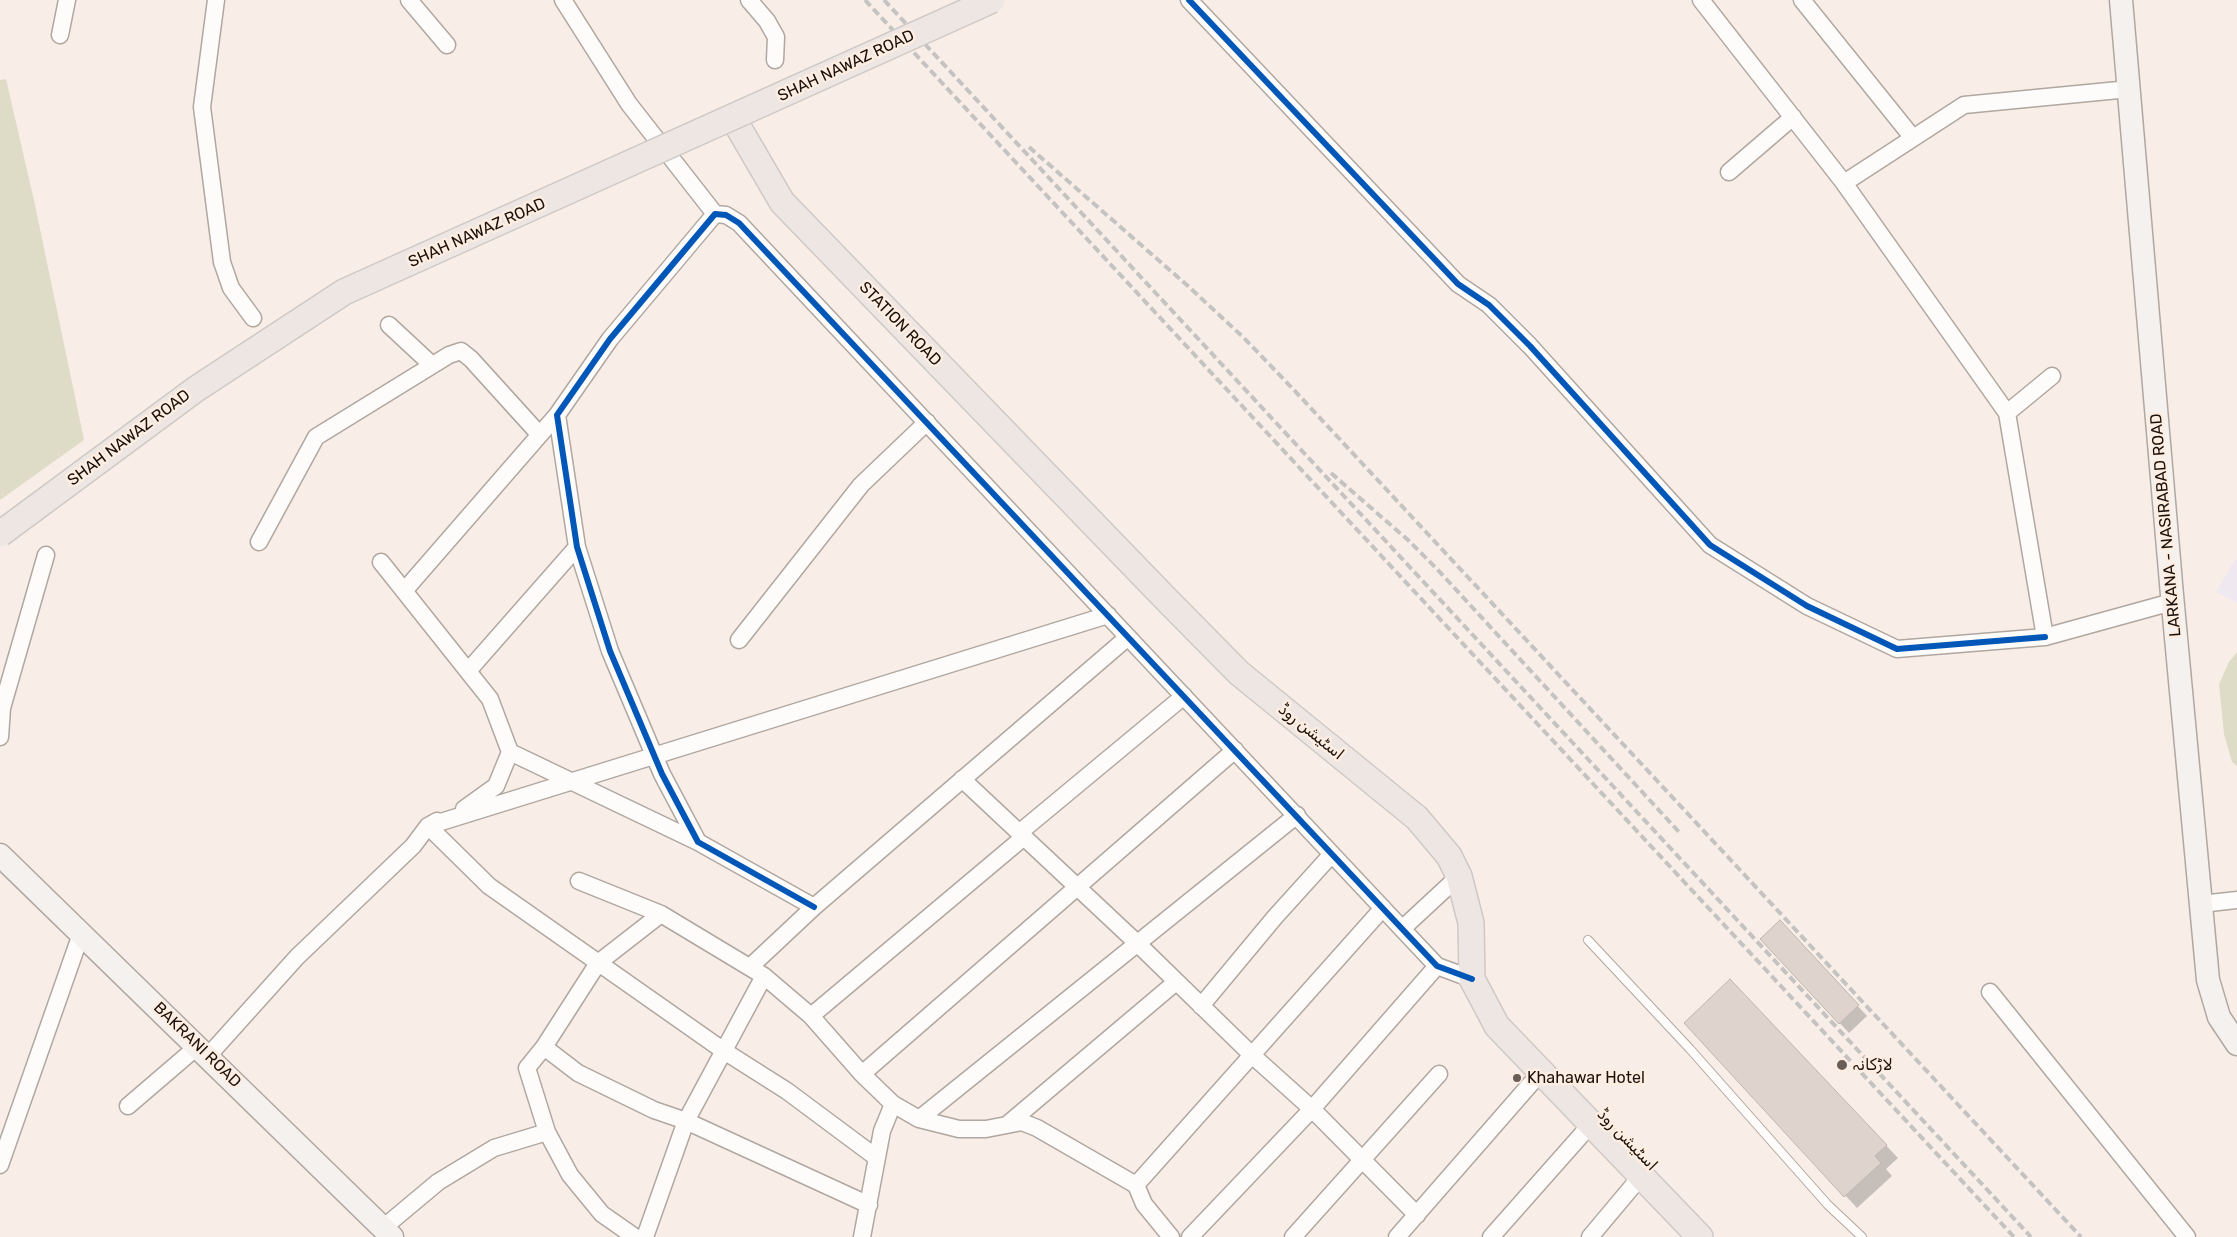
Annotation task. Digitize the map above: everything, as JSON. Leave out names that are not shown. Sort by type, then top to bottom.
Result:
[{"type":"main road","name":"SHAH NAWAZ ROAD","points":[[0,534],[196,388],[344,292],[992,0]]},
{"type":"main road","name":"LARKANA - NASIRABAD ROAD","points":[[2121,0],[2172,602],[2208,980],[2219,1017],[2237,1044]]},
{"type":"main road","name":"STATION ROAD","points":[[733,118],[782,202],[1086,516]]},
{"type":"main road","name":"اسٹیشن روڈ","points":[[1086,516],[1239,673],[1417,818],[1449,856],[1459,876],[1471,923],[1472,979],[1497,1026],[1700,1237]]},
{"type":"main road","name":"BAKRANI ROAD","points":[[0,855],[388,1232]]},
{"type":"main road","name":"اسٹیشن روڈ","points":[[1472,979],[1512,1017],[1718,1237]]},
{"type":"street","points":[[60,35],[67,0]]},
{"type":"street","points":[[216,0],[202,106],[222,262],[231,288],[253,318]]},
{"type":"street","points":[[409,0],[446,45]]},
{"type":"street","points":[[563,0],[630,104],[715,214],[726,215],[739,223],[1403,928],[1436,966],[1472,979]]},
{"type":"street","points":[[749,0],[767,21],[776,37],[775,60]]},
{"type":"street","points":[[1189,0],[1458,284],[1490,305],[1530,346],[1710,545],[1807,606],[1897,649],[2045,637],[2172,602]]},
{"type":"street","points":[[1701,0],[1844,183],[2007,413],[2045,637]]},
{"type":"street","points":[[1802,0],[1913,138]]},
{"type":"street","points":[[1844,183],[1964,105],[2128,89]]},
{"type":"street","points":[[1729,172],[1793,117]]},
{"type":"street","points":[[404,591],[538,434],[557,415],[610,339],[715,214]]},
{"type":"street","points":[[389,325],[432,365]]},
{"type":"street","points":[[259,542],[316,437],[449,355],[461,351],[471,359],[538,434]]},
{"type":"street","points":[[2007,413],[2052,376]]},
{"type":"street","points":[[557,415],[577,547],[610,650],[654,756],[698,842]]},
{"type":"street","points":[[739,640],[861,485],[927,422]]},
{"type":"street","points":[[468,671],[577,547]]},
{"type":"street","points":[[0,738],[2,708],[46,556]]},
{"type":"street","points":[[128,1106],[203,1051],[297,957],[413,846],[428,826],[467,808],[496,786],[510,752],[490,699],[381,562]]},
{"type":"street","points":[[428,826],[1108,615]]},
{"type":"street","points":[[750,967],[814,907],[1128,637]]},
{"type":"street","points":[[811,1016],[1184,696]]},
{"type":"street","points":[[862,1074],[1076,886],[1235,750]]},
{"type":"street","points":[[510,752],[698,842],[814,907]]},
{"type":"street","points":[[962,779],[1138,944],[1253,1056],[1312,1109],[1417,1215]]},
{"type":"street","points":[[919,1119],[1296,815]]},
{"type":"street","points":[[428,826],[489,886],[724,1051],[786,1091],[878,1158]]},
{"type":"street","points":[[1201,1006],[1275,917],[1332,854]]},
{"type":"street","points":[[1403,928],[1459,876]]},
{"type":"street","points":[[579,881],[661,914],[764,976],[811,1016],[862,1074],[893,1104],[919,1119],[959,1129],[986,1129],[1022,1122],[1037,1128],[1136,1185],[1144,1204],[1171,1237]]},
{"type":"street","points":[[2201,904],[2237,900]]},
{"type":"street","points":[[1136,1185],[1383,908]]},
{"type":"street","points":[[635,1237],[602,1214],[570,1175],[547,1132],[527,1068],[544,1047],[598,964],[661,914]]},
{"type":"street","points":[[0,1165],[81,934]]},
{"type":"street","points":[[1190,1237],[1312,1109],[1436,966]]},
{"type":"street","points":[[645,1237],[686,1120],[764,976]]},
{"type":"street","points":[[1009,1123],[1176,982]]},
{"type":"street","points":[[1990,992],[2187,1237]]},
{"type":"street","points":[[544,1047],[578,1073],[654,1110],[686,1120],[869,1205]]},
{"type":"street","points":[[1397,1237],[1541,1072]]},
{"type":"street","points":[[1293,1237],[1440,1074]]},
{"type":"street","points":[[862,1237],[882,1131],[893,1104]]},
{"type":"street","points":[[1491,1237],[1592,1123]]},
{"type":"street","points":[[388,1232],[438,1182],[494,1148],[547,1132]]},
{"type":"street","points":[[1590,1237],[1642,1175]]},
{"type":"lane","points":[[1588,940],[1690,1050],[1828,1205],[1862,1237]]},
{"type":"shaded area","points":[[6,79],[35,205],[84,440],[0,500],[0,80]]},
{"type":"shaded area","points":[[2235,559],[2237,560],[2237,603],[2216,592]]},
{"type":"shaded area","points":[[2237,652],[2237,766],[2232,762],[2224,734],[2219,684],[2229,662]]},
{"type":"building","points":[[1780,920],[1859,1005],[1839,1024],[1760,939]]},
{"type":"building","points":[[1730,979],[1887,1145],[1875,1156],[1881,1163],[1844,1197],[1684,1023]]},
{"type":"railway","points":[[865,0],[2014,1237]]},
{"type":"railway","points":[[884,0],[2031,1237]]},
{"type":"railway","points":[[1029,147],[1188,286],[1244,338],[2081,1237]]},
{"type":"railway","points":[[1331,473],[1408,540],[1437,569],[1679,832]]},
{"type":"cycle path","points":[[1189,0],[1458,284],[1489,305],[1530,346],[1710,545],[1807,606],[1897,649],[2045,637]]},
{"type":"cycle path","points":[[814,907],[698,842],[662,774],[610,651],[577,547],[557,415],[610,339],[715,214],[726,215],[739,223],[1437,966],[1472,979]]},
{"type":"place","name":"لاڑکانہ","points":[[1842,1065]]},
{"type":"place","name":"Khahawar Hotel","points":[[1517,1078]]}]
